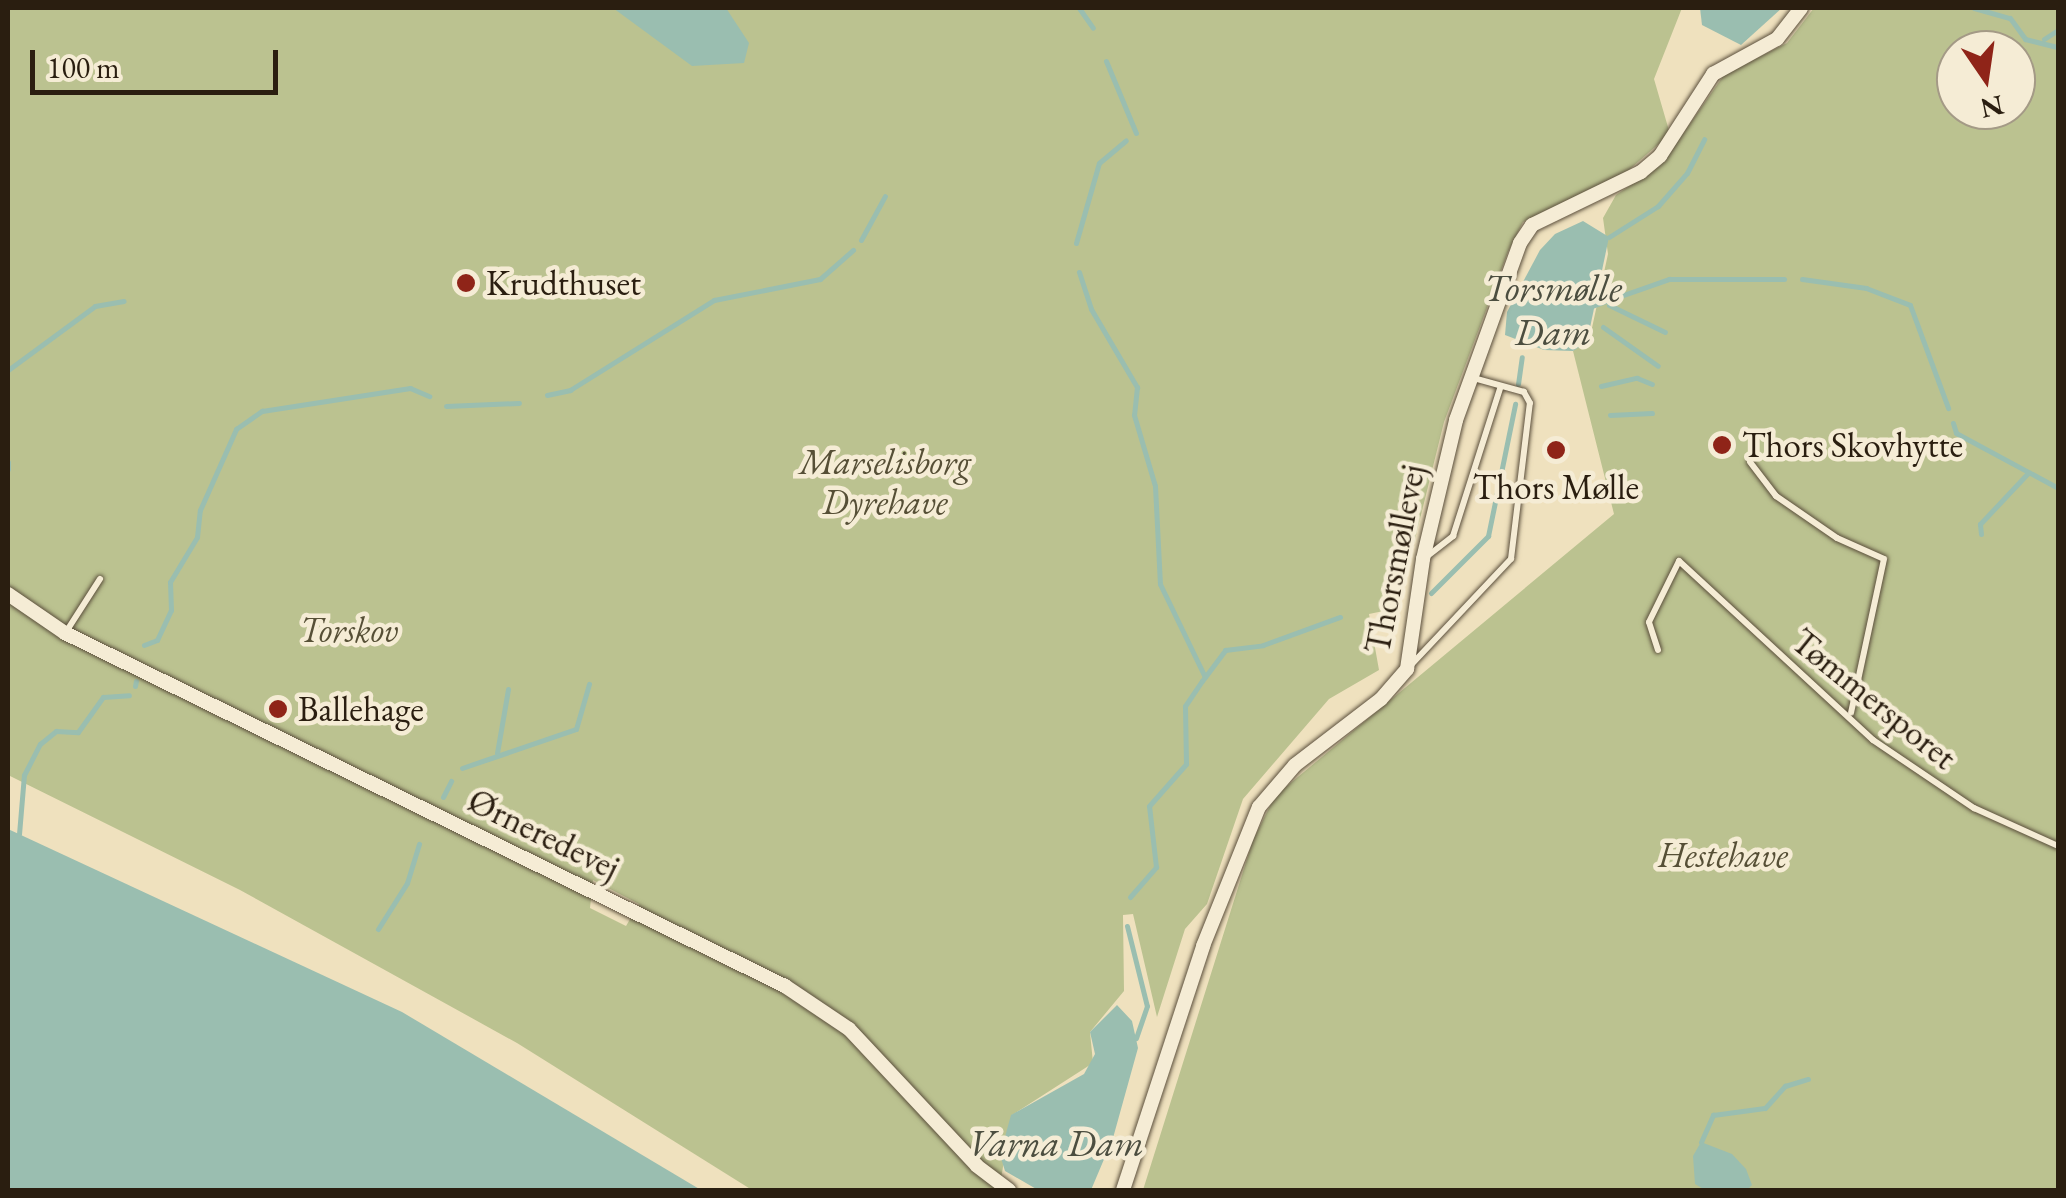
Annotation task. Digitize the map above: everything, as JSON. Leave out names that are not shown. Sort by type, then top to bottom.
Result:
[{"type":"street","name":"Thorsmøllevej","points":[[1123,1190],[1203,946],[1260,807],[1295,765],[1381,699],[1407,670],[1423,560],[1470,376],[1532,225],[1641,172],[1660,156],[1713,74],[1777,39],[1801,8]]},
{"type":"street","name":"Ørneredevej","points":[[8,594],[65,632],[785,986],[849,1029],[977,1166],[1009,1190]]},
{"type":"lane","points":[[1407,670],[1512,559],[1530,403],[1524,392],[1470,376]]},
{"type":"lane","points":[[1423,560],[1453,536],[1501,386]]},
{"type":"lane","points":[[1750,462],[1776,496],[1837,538],[1884,559],[1851,714]]},
{"type":"lane","name":"Tømmersporet","points":[[1658,650],[1650,622],[1679,561],[1796,672],[1851,714],[1873,740],[1974,808],[2058,846]]},
{"type":"lane","points":[[65,632],[100,579]]},
{"type":"green space","name":"Marselisborg Dyrehave","points":[[8,8],[1682,8],[1654,79],[1670,134],[1615,182],[1523,222],[1508,252],[1444,422],[1398,608],[1369,614],[1379,670],[1329,699],[1243,799],[1207,904],[1185,929],[1157,1017],[1133,914],[1123,915],[1124,991],[1090,1032],[1093,1063],[1012,1115],[999,1190],[752,1190],[517,1043],[240,890],[8,775]],"holes":[[[593,880],[639,904],[626,926],[590,908]]]},
{"type":"green space","name":"Hestehave","points":[[1814,8],[2058,8],[2058,1190],[1143,1190],[1253,840],[1275,796],[1614,514],[1573,351],[1590,337],[1608,254],[1603,218],[1616,195],[1661,165],[1724,75],[1787,43]]},
{"type":"water","points":[[613,8],[726,8],[749,43],[744,63],[692,66]]},
{"type":"water","points":[[1700,8],[1782,8],[1741,45],[1702,25]]},
{"type":"water","name":"Torsmølle Dam","points":[[1583,221],[1609,237],[1587,342],[1573,351],[1544,350],[1505,335],[1507,312],[1540,250],[1555,234]]},
{"type":"water","points":[[8,829],[402,1012],[701,1190],[8,1190]]},
{"type":"water","name":"Varna Dam","points":[[1117,1005],[1132,1021],[1138,1048],[1113,1138],[1091,1190],[1038,1190],[1005,1171],[1000,1155],[1011,1115],[1084,1074],[1095,1054],[1090,1032]]},
{"type":"water","points":[[1701,1142],[1732,1154],[1746,1169],[1752,1185],[1747,1190],[1705,1190],[1695,1184],[1693,1156]]},
{"type":"waterway","points":[[1079,8],[1093,28]]},
{"type":"waterway","points":[[1974,8],[2010,18],[2025,39],[2058,47]]},
{"type":"waterway","points":[[2044,39],[2058,30]]},
{"type":"waterway","points":[[1106,61],[1136,133]]},
{"type":"waterway","points":[[1609,237],[1658,206],[1687,173],[1704,139]]},
{"type":"waterway","points":[[1076,243],[1099,163],[1126,140]]},
{"type":"waterway","points":[[861,240],[885,196]]},
{"type":"waterway","points":[[547,395],[570,390],[714,300],[820,279],[853,250]]},
{"type":"waterway","points":[[1079,272],[1091,309],[1137,387],[1134,415],[1155,486],[1160,584],[1205,677]]},
{"type":"waterway","points":[[1592,306],[1669,279],[1784,279]]},
{"type":"waterway","points":[[1802,279],[1866,288],[1910,305],[1948,408]]},
{"type":"waterway","points":[[8,370],[95,306],[124,301]]},
{"type":"waterway","points":[[1609,305],[1665,332]]},
{"type":"waterway","points":[[1603,327],[1658,366]]},
{"type":"waterway","points":[[1518,384],[1522,357]]},
{"type":"waterway","points":[[1601,386],[1637,378],[1652,384]]},
{"type":"waterway","points":[[144,645],[157,640],[171,610],[170,582],[197,537],[200,510],[236,429],[262,411],[410,388],[429,396]]},
{"type":"waterway","points":[[446,406],[519,403]]},
{"type":"waterway","points":[[1431,593],[1488,536],[1515,404]]},
{"type":"waterway","points":[[1610,415],[1652,413]]},
{"type":"waterway","points":[[1953,423],[1956,433],[2058,488]]},
{"type":"waterway","points":[[8,462],[8,469]]},
{"type":"waterway","points":[[1981,534],[1980,524],[2029,472]]},
{"type":"waterway","points":[[1383,615],[1394,611]]},
{"type":"waterway","points":[[1130,897],[1156,867],[1149,806],[1186,764],[1185,706],[1225,650],[1263,645],[1340,617]]},
{"type":"waterway","points":[[135,686],[136,681]]},
{"type":"waterway","points":[[462,768],[576,729],[589,684]]},
{"type":"waterway","points":[[497,753],[508,689]]},
{"type":"waterway","points":[[19,834],[24,775],[40,744],[56,731],[78,732],[103,697],[129,695]]},
{"type":"waterway","points":[[443,797],[451,781]]},
{"type":"waterway","points":[[378,929],[407,883],[419,844]]},
{"type":"waterway","points":[[1127,926],[1147,1006],[1136,1038]]},
{"type":"waterway","points":[[1701,1142],[1713,1115],[1765,1108],[1785,1086],[1808,1079]]},
{"type":"place","name":"Krudthuset","points":[[466,283]]},
{"type":"place","name":"Thors Skovhytte","points":[[1722,445]]},
{"type":"place","name":"Thors Mølle","points":[[1556,450]]},
{"type":"place","name":"Ballehage","points":[[278,709]]},
{"type":"park label","name":"Torskov","points":[[349,630]]}]
